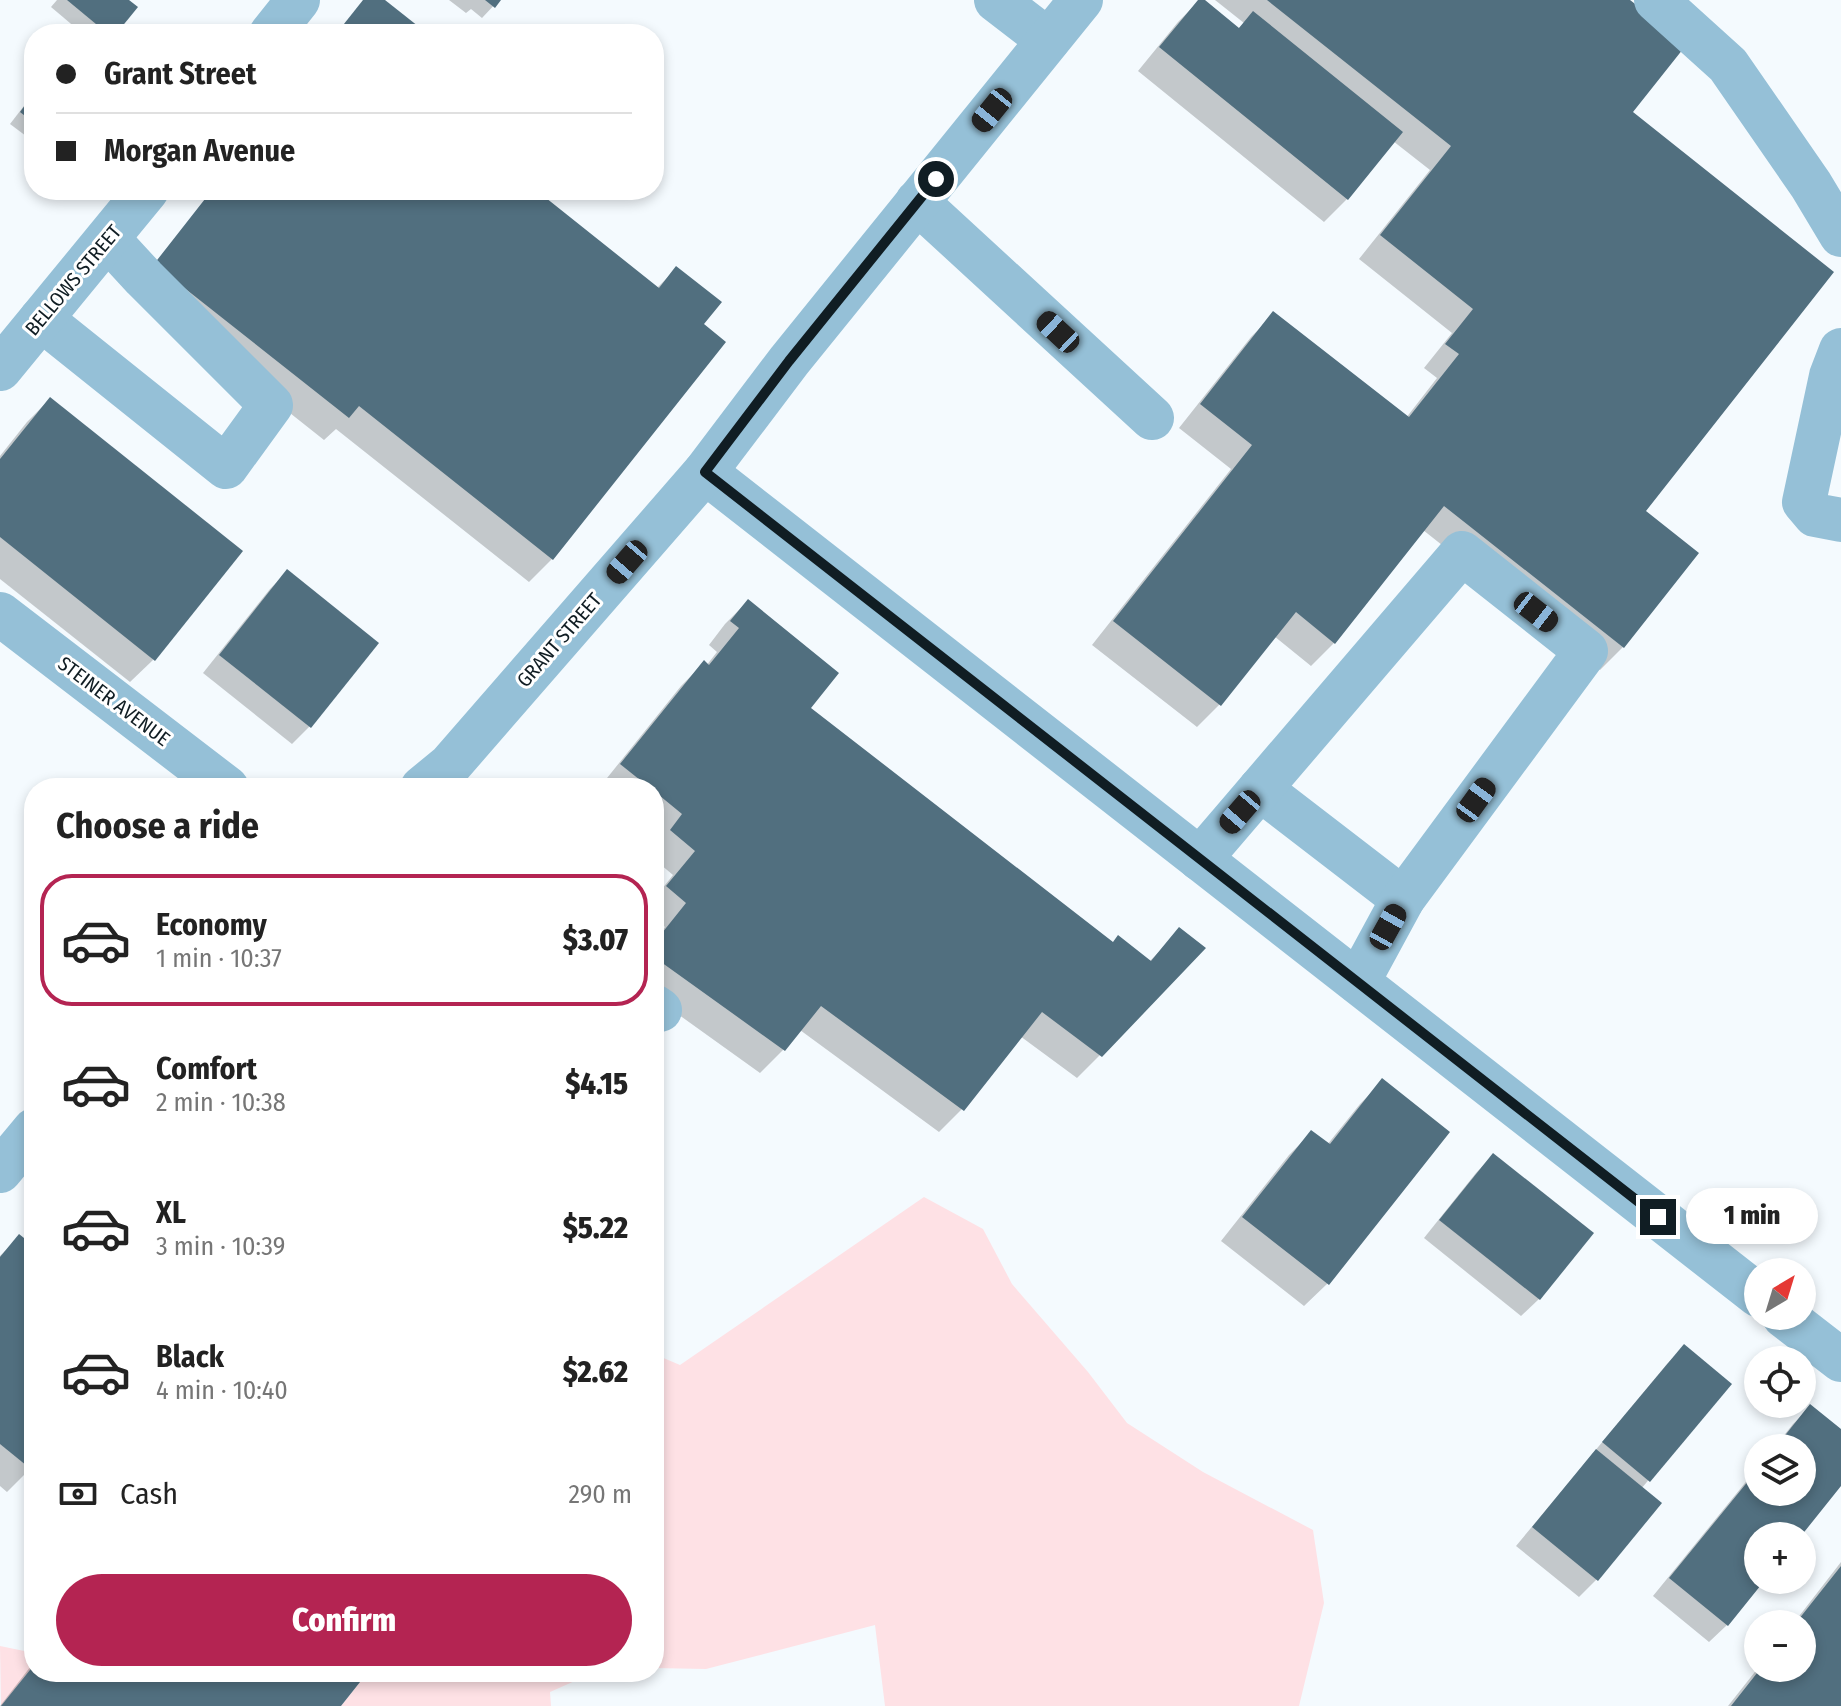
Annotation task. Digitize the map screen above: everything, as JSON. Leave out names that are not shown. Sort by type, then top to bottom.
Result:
[{"type":"street","points":[[279,24],[298,0]]},
{"type":"street","points":[[996,0],[1048,40]]},
{"type":"street","name":"GRANT STREET","points":[[434,778],[450,765],[705,472],[789,361],[1081,0]]},
{"type":"street","points":[[1656,0],[1728,65],[1826,179],[1841,235]]},
{"type":"street","name":"BELLOWS STREET","points":[[0,369],[139,200]]},
{"type":"street","points":[[917,202],[1152,418]]},
{"type":"street","points":[[41,319],[226,467],[271,405],[108,239]]},
{"type":"street","points":[[1841,350],[1831,376],[1804,502],[1815,515],[1841,520]]},
{"type":"street","points":[[705,472],[1744,1284]]},
{"type":"street","points":[[1200,859],[1462,553],[1586,651],[1403,899],[1358,982]]},
{"type":"street","name":"STEINER AVENUE","points":[[0,614],[214,778]]},
{"type":"street","points":[[1260,789],[1403,899]]},
{"type":"street","points":[[0,1171],[24,1142]]},
{"type":"street","points":[[1802,1330],[1841,1360]]},
{"type":"shaded area","points":[[924,1197],[983,1229],[1012,1284],[1088,1372],[1127,1423],[1203,1472],[1313,1530],[1324,1603],[1299,1706],[885,1706],[875,1625],[706,1669],[664,1668],[664,1358],[680,1365]]},
{"type":"shaded area","points":[[0,1646],[24,1651],[24,1677],[1,1706]]},
{"type":"shaded area","points":[[360,1682],[572,1682],[550,1692],[551,1706],[341,1706]]},
{"type":"building","points":[[67,0],[129,0],[138,7],[124,24],[96,24]]},
{"type":"building","points":[[363,0],[385,0],[415,24],[344,24]]},
{"type":"building","points":[[485,0],[501,0],[495,8]]},
{"type":"building","points":[[1198,0],[1205,0],[1239,28],[1253,11],[1403,132],[1348,200],[1159,47]]},
{"type":"building","points":[[1267,0],[1630,0],[1687,44],[1633,112],[1834,272],[1646,511],[1699,553],[1624,648],[1444,506],[1335,644],[1296,612],[1221,706],[1113,621],[1252,445],[1200,404],[1273,311],[1409,417],[1459,354],[1445,344],[1473,309],[1380,235],[1451,146]]},
{"type":"building","points":[[204,200],[549,200],[659,288],[676,266],[722,302],[704,324],[726,342],[553,560],[359,406],[349,418],[154,264]]},
{"type":"building","points":[[50,397],[243,551],[155,661],[0,537],[0,459]]},
{"type":"building","points":[[287,569],[379,643],[311,728],[219,655]]},
{"type":"building","points":[[748,599],[839,673],[811,708],[1113,942],[1118,935],[1151,961],[1179,927],[1206,948],[1102,1057],[1042,1012],[964,1111],[821,1006],[785,1051],[664,964],[664,930],[686,903],[666,886],[695,851],[670,830],[682,814],[664,799],[664,778],[638,778],[620,764],[704,660],[709,665],[739,628],[730,621]]},
{"type":"building","points":[[1382,1078],[1450,1132],[1329,1285],[1242,1217],[1311,1130],[1330,1144]]},
{"type":"building","points":[[1493,1153],[1594,1233],[1540,1300],[1439,1220]]},
{"type":"building","points":[[19,1234],[24,1238],[24,1464],[0,1444],[0,1257]]},
{"type":"building","points":[[1684,1344],[1732,1384],[1650,1482],[1602,1442]]},
{"type":"building","points":[[1816,1409],[1841,1429],[1841,1486],[1812,1522],[1744,1522],[1744,1594],[1754,1594],[1728,1626],[1669,1578],[1744,1486],[1744,1506],[1816,1506],[1816,1434],[1786,1434],[1799,1418],[1816,1418]]},
{"type":"building","points":[[1596,1449],[1662,1503],[1598,1581],[1532,1527]]},
{"type":"building","points":[[1841,1566],[1841,1706],[1731,1706],[1750,1682],[1816,1682],[1816,1610],[1806,1610]]},
{"type":"building","points":[[24,1677],[24,1682],[360,1682],[341,1706],[1,1706]]},
{"type":"route","points":[[936,179],[789,361],[705,472],[1658,1217]]}]
